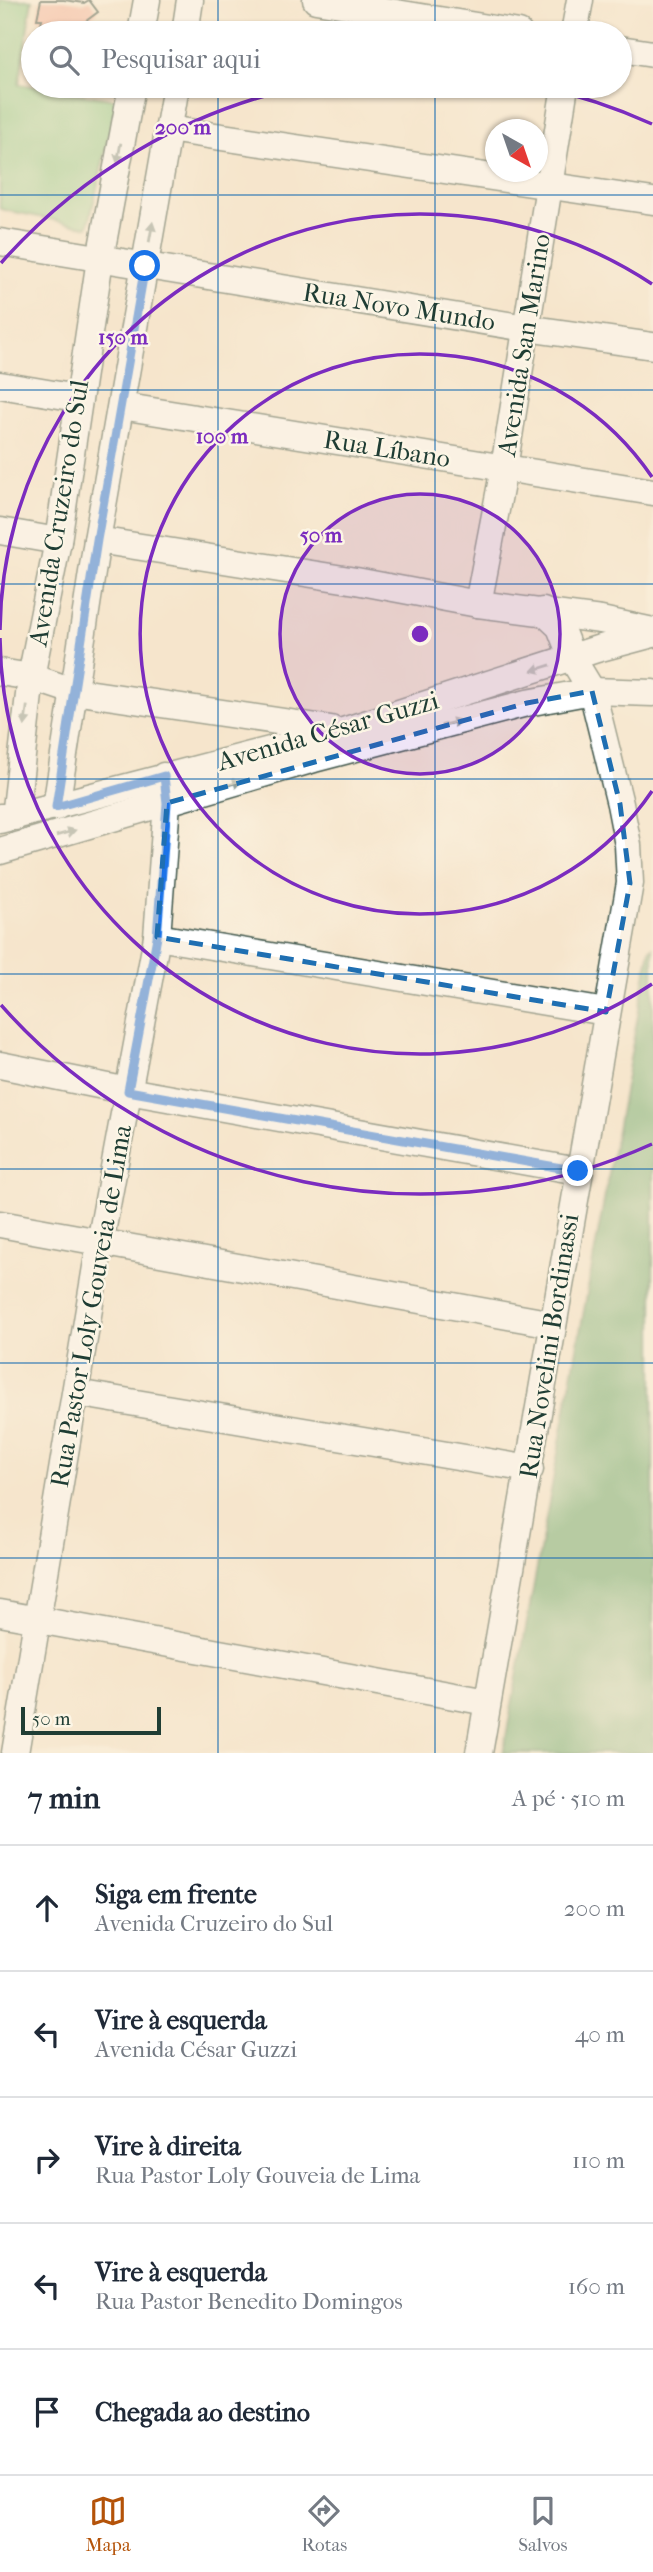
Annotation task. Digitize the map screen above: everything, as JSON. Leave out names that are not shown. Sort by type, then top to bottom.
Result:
[{"type":"street","points":[[144,21],[148,0]]},
{"type":"street","points":[[187,21],[190,0]]},
{"type":"street","points":[[316,0],[445,21]]},
{"type":"street","points":[[576,21],[580,0]]},
{"type":"street","points":[[632,51],[653,54]]},
{"type":"street","name":"Avenida Cruzeiro do Sul","points":[[5,818],[58,541],[100,259],[130,98]]},
{"type":"street","name":"Avenida Cruzeiro do Sul","points":[[56,807],[97,540],[174,98]]},
{"type":"street","name":"Avenida San Marino","points":[[478,604],[504,468],[563,98]]},
{"type":"street","points":[[169,129],[653,201]]},
{"type":"street","name":"Rua Novo Mundo","points":[[0,242],[526,328],[653,345]]},
{"type":"street","points":[[0,385],[78,398]]},
{"type":"street","name":"Rua Líbano","points":[[121,406],[653,492]]},
{"type":"street","points":[[0,531],[58,541]]},
{"type":"street","points":[[97,540],[356,581],[478,604],[543,611],[653,633]]},
{"type":"street","name":"Rua Novelini Bordinassi","points":[[479,1753],[630,883],[628,845],[620,804],[592,691],[572,658],[565,635],[543,611]]},
{"type":"street","name":"Avenida César Guzzi","points":[[5,818],[344,731],[653,633]]},
{"type":"street","points":[[618,643],[605,652],[603,663],[610,679],[624,691]]},
{"type":"street","points":[[0,673],[31,677],[73,691],[344,731]]},
{"type":"street","name":"Avenida César Guzzi","points":[[0,851],[314,759],[527,702],[592,691],[653,693]]},
{"type":"street","name":"Rua Pastor Loly Gouveia de Lima","points":[[15,1753],[100,1244],[157,937],[167,803],[164,776]]},
{"type":"street","points":[[157,937],[606,1012]]},
{"type":"street","points":[[0,1065],[128,1091],[578,1171]]},
{"type":"street","points":[[0,1224],[552,1324]]},
{"type":"street","points":[[76,1393],[530,1469]]},
{"type":"street","points":[[0,1613],[487,1702]]},
{"type":"highlighted area","points":[[592,691],[620,804],[630,883],[606,1012],[157,937],[167,803],[527,703]]},
{"type":"green space","points":[[0,0],[32,0],[29,21],[21,21],[21,98],[117,100],[88,227],[0,209]]},
{"type":"green space","points":[[653,947],[653,1753],[503,1753],[650,949]]},
{"type":"building","points":[[41,0],[84,3],[89,0],[98,12],[86,21],[37,19]]},
{"type":"route","points":[[145,266],[97,540],[56,807],[164,776],[167,803],[157,937],[128,1091],[578,1171]]}]
